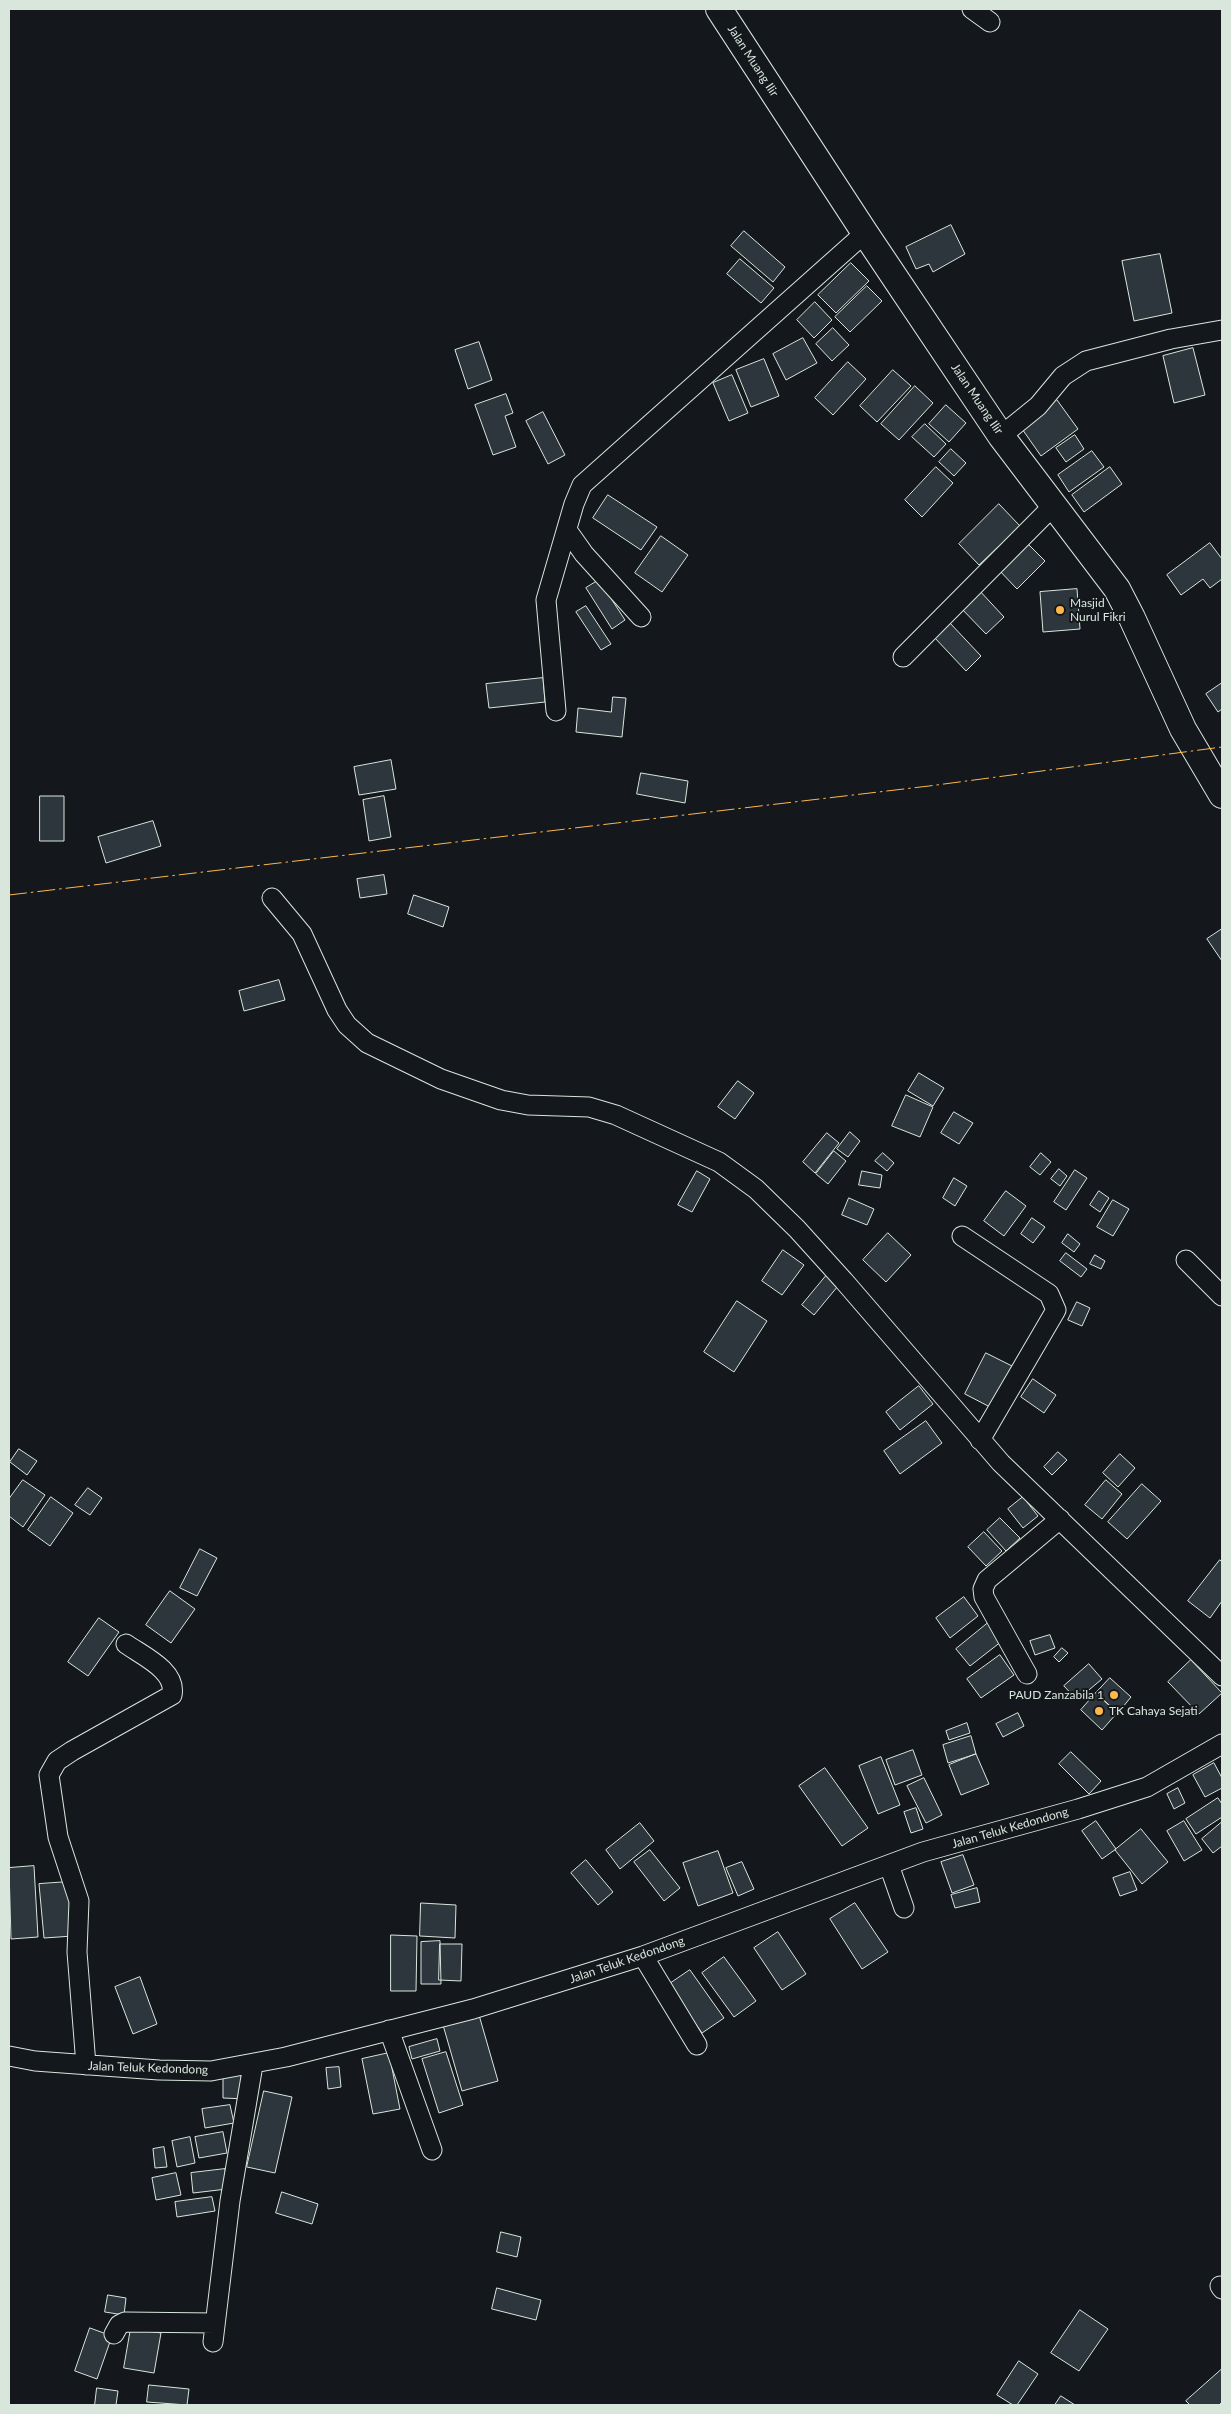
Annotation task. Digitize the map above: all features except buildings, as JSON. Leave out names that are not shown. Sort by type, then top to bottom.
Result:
[{"type":"main road","name":"Jalan Muang Ilir","points":[[719,9],[865,233],[1001,436],[1117,589],[1183,730],[1222,795]]},
{"type":"street","points":[[972,9],[990,22]]},
{"type":"street","points":[[556,711],[546,600],[574,504],[582,485],[865,233]]},
{"type":"street","points":[[1001,436],[1038,406],[1063,376],[1086,361],[1171,340],[1222,330]]},
{"type":"street","points":[[903,657],[1054,504]]},
{"type":"street","points":[[567,530],[584,554],[641,617]]},
{"type":"street","points":[[272,898],[302,934],[337,1010],[347,1025],[367,1043],[441,1079],[502,1100],[528,1105],[589,1107],[616,1115],[719,1162],[756,1189],[844,1281],[980,1440],[1222,1676]]},
{"type":"street","points":[[962,1236],[1049,1294],[1056,1310],[980,1440]]},
{"type":"street","points":[[1186,1260],[1222,1296]]},
{"type":"street","points":[[1027,1674],[984,1596],[983,1588],[987,1580],[1060,1519]]},
{"type":"street","points":[[86,2065],[77,1952],[79,1901],[58,1837],[49,1775],[57,1761],[72,1751],[172,1695],[173,1683],[166,1673],[126,1644]]},
{"type":"street","name":"Jalan Teluk Kedondong","points":[[9,2056],[86,2065],[211,2071],[253,2065],[473,2009],[643,1956],[923,1852],[1078,1809],[1147,1787],[1222,1744]]},
{"type":"street","points":[[888,1865],[904,1908]]},
{"type":"street","points":[[643,1956],[698,2045]]},
{"type":"street","points":[[389,2030],[432,2150]]},
{"type":"street","points":[[213,2342],[230,2201],[253,2065]]},
{"type":"street","points":[[114,2334],[119,2326],[126,2322],[215,2323]]},
{"type":"power","points":[[9,895],[929,786],[1222,747]]},
{"type":"place","name":"Masjid Nurul Fikri","points":[[1060,610]]},
{"type":"place","name":"PAUD Zanzabila 1","points":[[1114,1695]]},
{"type":"place","name":"TK Cahaya Sejati","points":[[1099,1711]]}]
